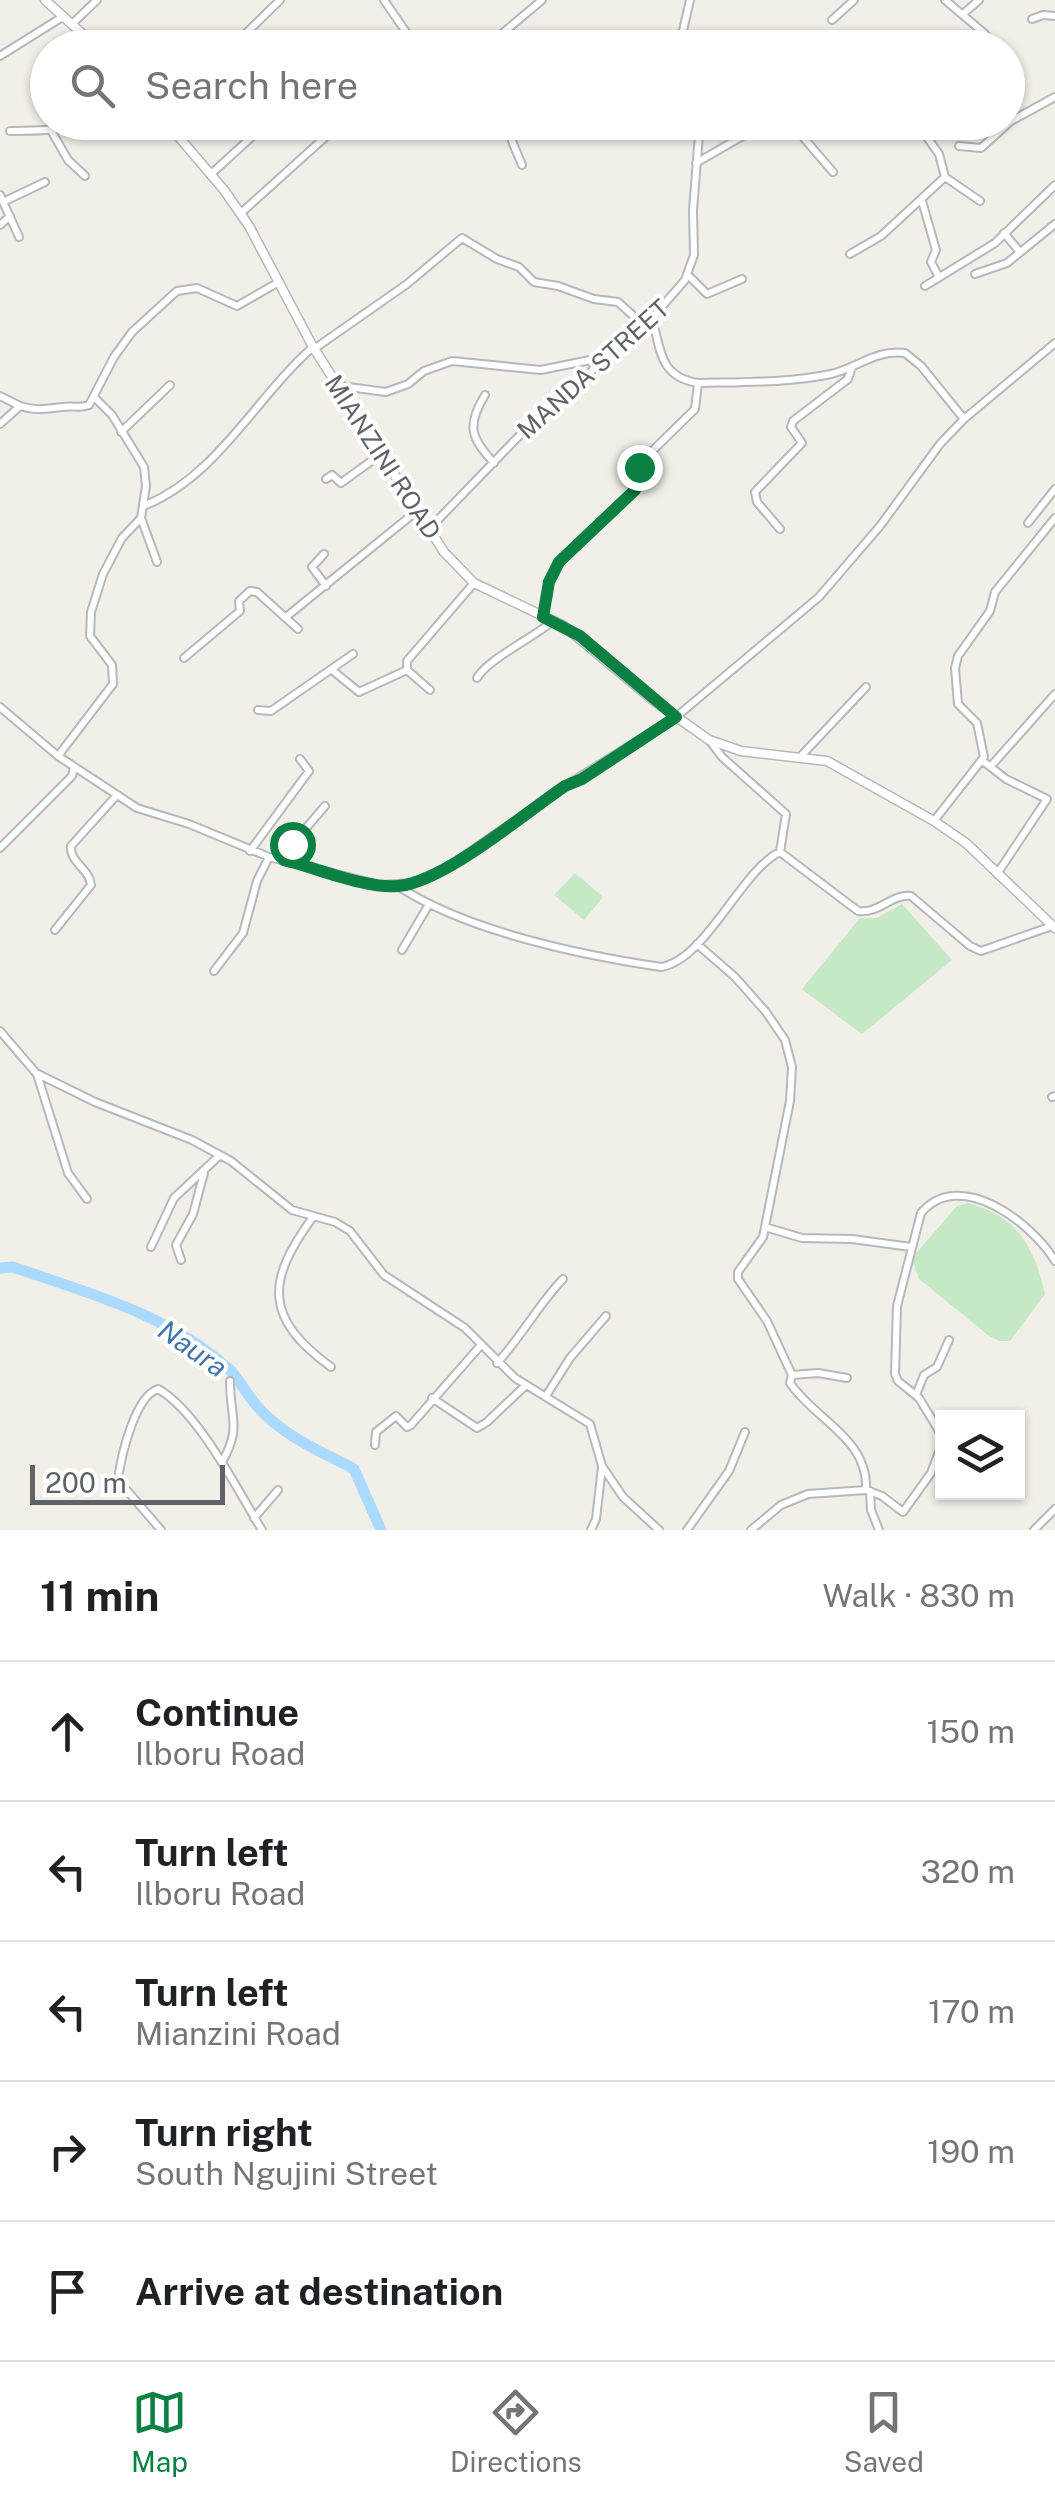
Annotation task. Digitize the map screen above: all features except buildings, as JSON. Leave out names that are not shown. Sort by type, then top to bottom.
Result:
[{"type":"street","points":[[46,0],[78,30]]},
{"type":"street","points":[[72,24],[97,0]]},
{"type":"street","points":[[250,30],[280,0]]},
{"type":"street","points":[[384,0],[404,30]]},
{"type":"street","points":[[506,30],[542,0]]},
{"type":"street","points":[[683,30],[690,0]]},
{"type":"street","points":[[832,20],[854,0]]},
{"type":"street","points":[[945,0],[979,30]]},
{"type":"street","points":[[963,14],[979,0]]},
{"type":"street","points":[[1032,20],[1046,14],[1055,16]]},
{"type":"street","points":[[42,30],[64,16]]},
{"type":"street","points":[[0,56],[30,37]]},
{"type":"street","points":[[1025,114],[1055,98]]},
{"type":"street","points":[[10,131],[30,128]]},
{"type":"street","points":[[57,140],[68,160],[86,176]]},
{"type":"street","name":"MIANZINI ROAD","points":[[182,140],[240,214],[280,281],[313,348],[341,386],[444,552],[474,584],[580,636],[709,740]]},
{"type":"street","points":[[211,174],[248,140]]},
{"type":"street","points":[[240,214],[322,140]]},
{"type":"street","points":[[512,140],[522,165]]},
{"type":"street","name":"MANDA STREET","points":[[430,528],[601,358],[673,297],[694,255],[698,140]]},
{"type":"street","points":[[696,163],[736,140]]},
{"type":"street","points":[[805,140],[833,172]]},
{"type":"street","points":[[932,140],[945,177],[980,201]]},
{"type":"street","points":[[959,146],[981,148],[990,140]]},
{"type":"street","points":[[850,254],[881,236],[945,177]]},
{"type":"street","points":[[20,238],[2,198],[44,182]]},
{"type":"street","points":[[925,286],[995,244],[1055,185]]},
{"type":"street","points":[[922,201],[936,250],[931,262],[939,277]]},
{"type":"street","points":[[0,224],[10,216]]},
{"type":"street","points":[[975,274],[1007,263],[1055,224]]},
{"type":"street","points":[[1004,232],[1020,252]]},
{"type":"street","points":[[145,505],[177,489],[202,468],[313,348],[407,284],[462,238],[518,267],[534,282],[594,299],[613,300],[640,322]]},
{"type":"street","points":[[687,274],[707,294],[742,279]]},
{"type":"street","points":[[0,396],[42,412],[67,406],[86,408],[132,332],[176,291],[196,288],[237,306],[280,281]]},
{"type":"street","points":[[652,318],[667,369],[682,381],[786,380],[832,374],[868,358],[905,353],[921,366],[964,419]]},
{"type":"street","points":[[0,707],[58,756],[136,808],[190,824],[269,857],[380,885],[398,886],[426,878],[676,717],[834,582],[940,444],[1055,343]]},
{"type":"street","points":[[341,386],[386,392],[452,361],[541,370],[601,358]]},
{"type":"street","points":[[780,529],[757,502],[755,492],[802,444],[791,426],[793,422],[848,378],[852,366]]},
{"type":"street","points":[[477,678],[482,669],[522,645],[548,619],[549,582],[559,562],[637,488],[640,463],[695,409],[698,383]]},
{"type":"street","points":[[121,432],[170,385]]},
{"type":"street","points":[[485,395],[476,412],[474,442],[494,463]]},
{"type":"street","points":[[58,756],[113,684],[112,665],[90,636],[91,612],[110,558],[141,518],[145,505],[144,467],[112,415],[95,398]]},
{"type":"street","points":[[0,424],[20,406]]},
{"type":"street","points":[[326,479],[332,476],[341,483],[381,454]]},
{"type":"street","points":[[1028,523],[1055,489]]},
{"type":"street","points":[[286,617],[418,510]]},
{"type":"street","points":[[141,518],[157,562]]},
{"type":"street","points":[[934,821],[983,761],[977,724],[958,704],[958,656],[990,611],[995,592],[1055,518]]},
{"type":"street","points":[[324,554],[312,568],[326,586]]},
{"type":"street","points":[[430,690],[407,670],[407,661],[474,584]]},
{"type":"street","points":[[184,658],[240,611],[239,601],[250,591],[257,592],[298,629]]},
{"type":"street","points":[[258,710],[271,711],[353,654]]},
{"type":"street","points":[[332,670],[359,692],[407,670]]},
{"type":"street","points":[[801,756],[866,687]]},
{"type":"street","points":[[992,766],[1055,694]]},
{"type":"street","points":[[398,886],[428,906],[534,941],[661,968],[672,966],[697,944],[766,862],[780,852],[787,824],[784,810],[722,757],[709,740]]},
{"type":"street","points":[[709,740],[741,751],[827,761],[966,843],[1054,927],[981,951],[912,896],[898,896],[870,912],[858,910],[780,852]]},
{"type":"street","points":[[250,851],[309,771],[300,759]]},
{"type":"street","points":[[983,761],[1006,779],[1047,799],[997,874]]},
{"type":"street","points":[[0,848],[72,776],[74,767]]},
{"type":"street","points":[[55,930],[91,885],[89,876],[69,851],[71,846],[117,795]]},
{"type":"street","points":[[284,860],[289,848],[325,806]]},
{"type":"street","points":[[214,971],[242,933],[257,881],[269,857]]},
{"type":"street","points":[[402,950],[428,906]]},
{"type":"street","points":[[697,944],[753,995],[789,1052],[790,1100],[765,1227],[761,1242],[737,1276],[768,1321],[798,1395],[854,1446],[865,1469],[871,1510],[880,1530]]},
{"type":"street","points":[[0,1032],[36,1073],[68,1174],[87,1199]]},
{"type":"street","points":[[36,1073],[220,1156],[280,1204],[350,1231],[384,1275],[459,1324],[497,1363],[526,1384],[590,1424],[602,1466],[623,1497],[659,1530]]},
{"type":"street","points":[[152,1247],[174,1198],[220,1156]]},
{"type":"street","points":[[181,1260],[176,1245],[193,1214],[204,1172]]},
{"type":"street","points":[[935,1428],[916,1394],[898,1381],[894,1367],[898,1306],[924,1208],[939,1199],[972,1196],[996,1205],[1030,1233],[1055,1261]]},
{"type":"street","points":[[314,1217],[280,1271],[282,1316],[305,1348],[331,1367]]},
{"type":"street","points":[[765,1227],[802,1238],[852,1239],[912,1247]]},
{"type":"street","points":[[497,1363],[516,1342],[541,1302],[563,1279]]},
{"type":"street","points":[[546,1396],[570,1358],[606,1316]]},
{"type":"street","points":[[916,1394],[924,1375],[936,1368],[950,1340]]},
{"type":"street","points":[[375,1445],[376,1432],[394,1417],[410,1427],[481,1345]]},
{"type":"street","points":[[792,1375],[818,1372],[847,1378]]},
{"type":"street","points":[[222,1462],[236,1432],[230,1411],[230,1381]]},
{"type":"street","points":[[432,1398],[476,1428],[526,1384]]},
{"type":"street","points":[[161,1530],[118,1480],[130,1431],[149,1392],[158,1388],[166,1392],[222,1462],[262,1530]]},
{"type":"street","points":[[687,1530],[730,1471],[746,1432]]},
{"type":"street","points":[[751,1530],[764,1516],[798,1496],[868,1490],[903,1512],[935,1461]]},
{"type":"street","points":[[591,1530],[596,1519],[602,1466]]},
{"type":"street","points":[[254,1518],[278,1490]]},
{"type":"street","points":[[1034,1530],[1055,1509]]},
{"type":"green space","points":[[575,873],[603,897],[584,920],[554,895]]},
{"type":"green space","points":[[902,904],[952,960],[862,1034],[802,989],[860,918],[876,918]]},
{"type":"green space","points":[[968,1203],[1000,1216],[1011,1225],[1029,1248],[1041,1277],[1045,1294],[1010,1341],[988,1335],[919,1279],[912,1258],[957,1206]]},
{"type":"waterway","name":"Naura","points":[[0,1268],[13,1267],[126,1307],[205,1350],[229,1369],[278,1426],[354,1469],[381,1530]]},
{"type":"route","points":[[292,844],[284,860],[380,885],[413,883],[448,866],[676,717],[580,636],[543,617],[554,569],[566,553],[637,488],[639,467]]}]
